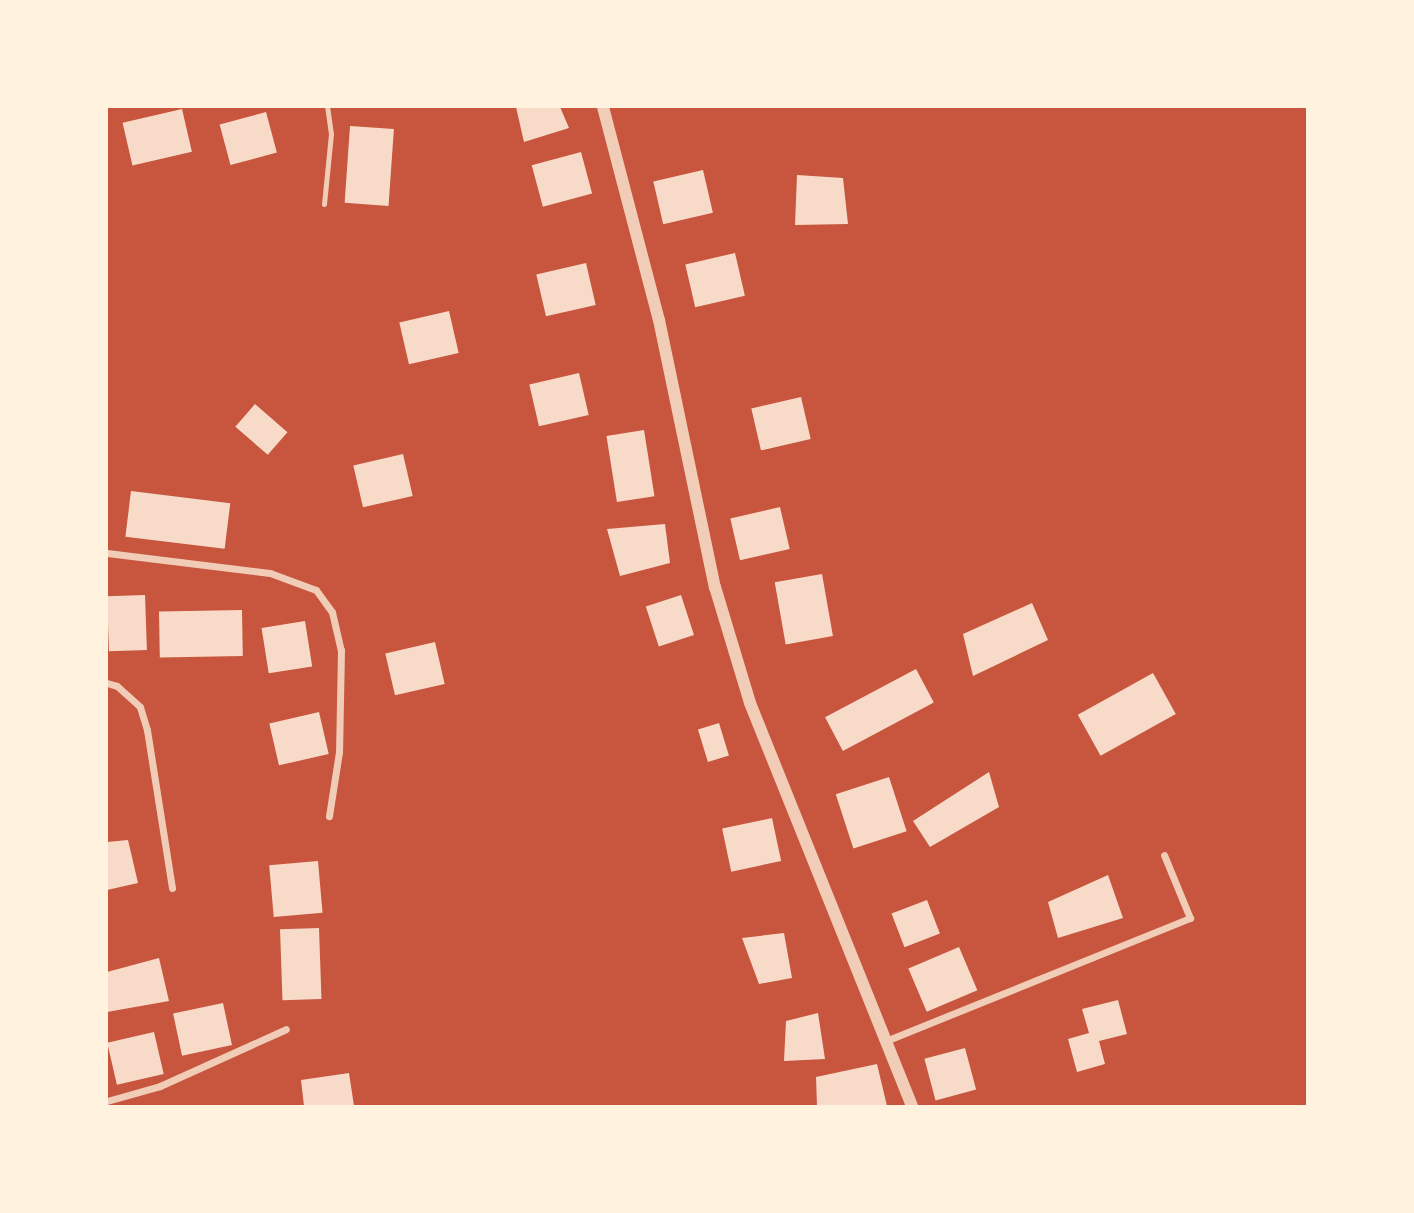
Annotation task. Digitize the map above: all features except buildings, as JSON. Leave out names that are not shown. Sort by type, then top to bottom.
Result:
[{"type":"street","points":[[603,107],[659,320],[715,587],[750,703],[888,1040],[912,1106]]},
{"type":"street","points":[[107,553],[270,573],[316,590],[332,612],[341,650],[339,752],[329,816]]},
{"type":"street","points":[[107,683],[117,686],[140,707],[172,888]]},
{"type":"street","points":[[888,1040],[1190,918],[1164,855]]},
{"type":"street","points":[[107,1101],[160,1086],[286,1029]]},
{"type":"lane","points":[[324,204],[331,134],[327,107]]}]
